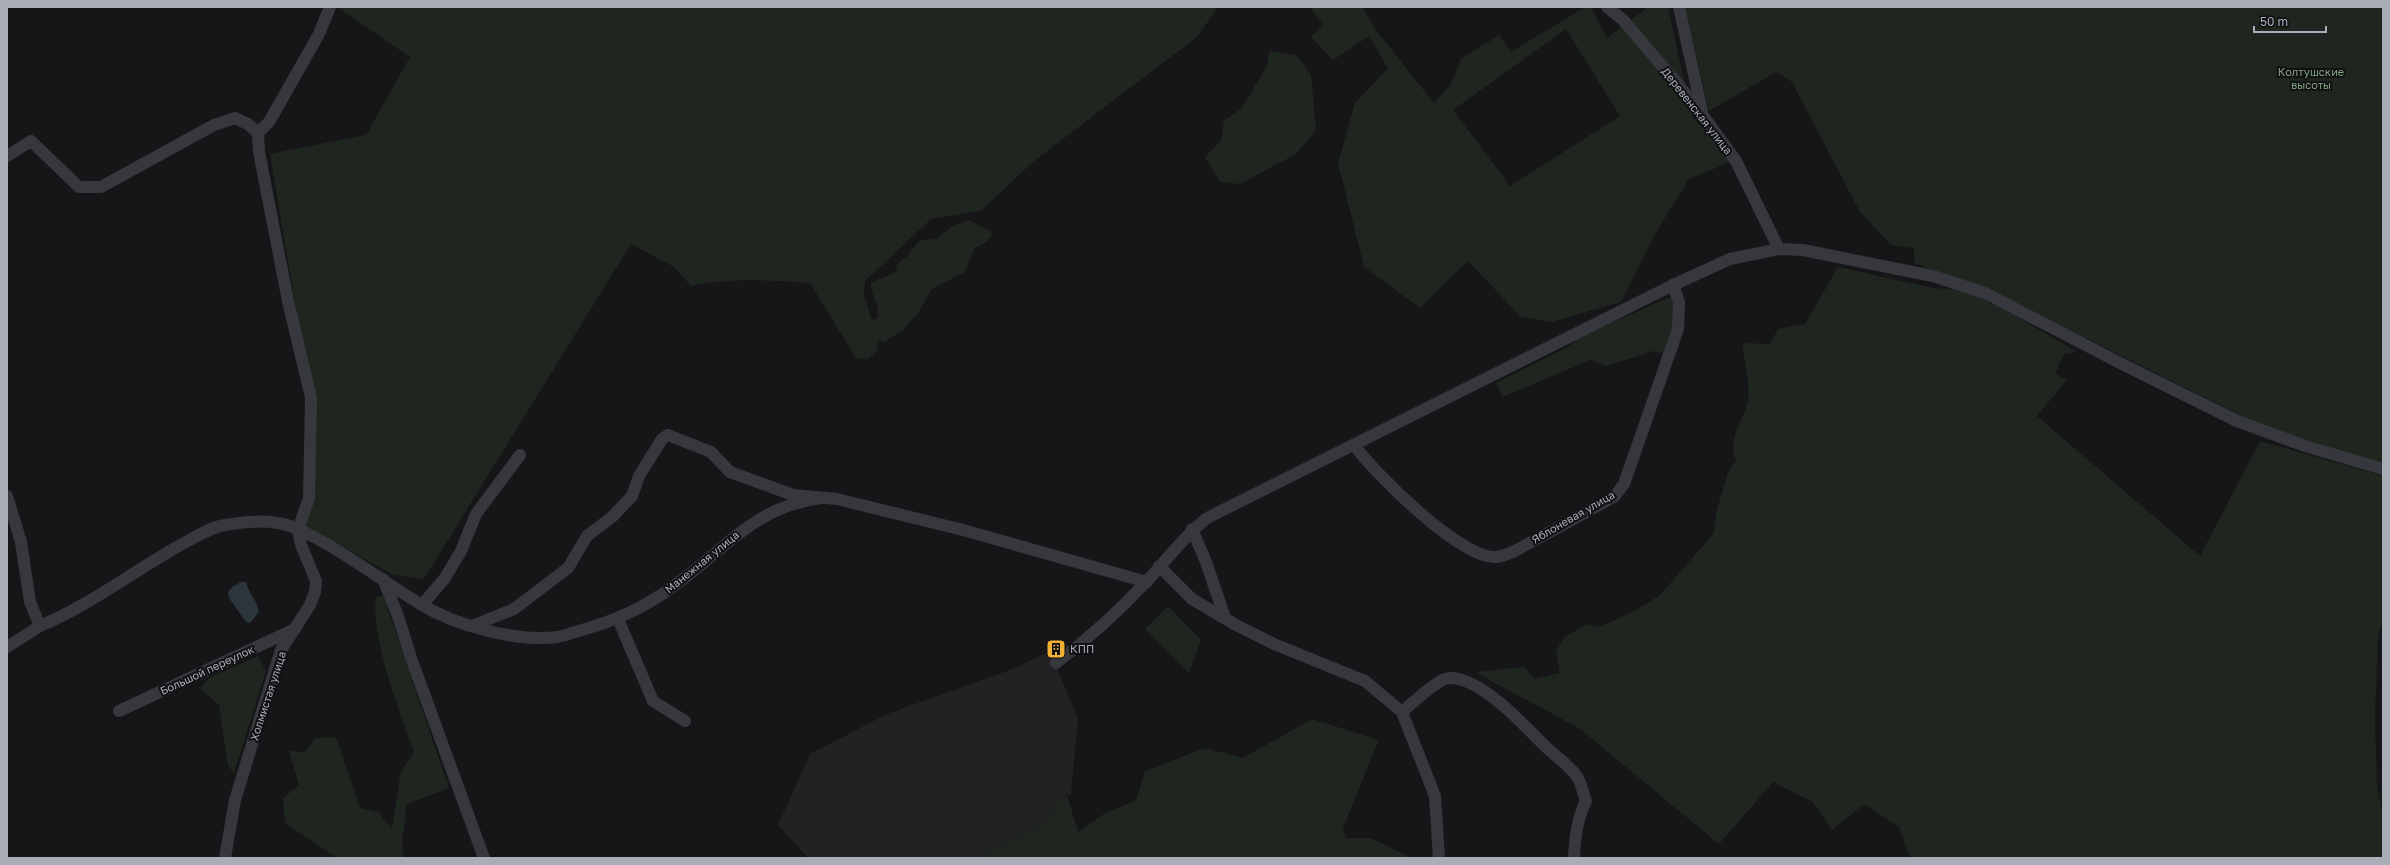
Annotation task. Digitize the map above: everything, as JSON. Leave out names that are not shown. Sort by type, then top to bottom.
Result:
[{"type":"street","points":[[258,133],[269,122],[319,34],[330,7]]},
{"type":"street","name":"Деревенская улица","points":[[1607,7],[1623,20],[1702,114],[1736,161],[1779,249]]},
{"type":"street","points":[[1679,7],[1702,114]]},
{"type":"street","points":[[7,156],[22,149],[31,141],[79,186],[101,187],[214,125],[235,118],[248,124],[258,133],[259,152],[288,301],[311,398],[309,498],[298,529]]},
{"type":"street","points":[[1056,663],[1091,636],[1147,582],[1159,566],[1192,529],[1207,518],[1354,446],[1673,284],[1730,259],[1779,249],[1803,250],[1933,276],[1985,293],[2122,364],[2237,421],[2305,446],[2383,469]]},
{"type":"street","name":"Яблоневая улица","points":[[1354,446],[1367,464],[1391,487],[1433,522],[1475,553],[1496,557],[1515,550],[1615,496],[1624,484],[1678,329],[1679,302],[1673,284]]},
{"type":"street","points":[[472,626],[514,609],[568,568],[587,536],[612,517],[632,496],[639,476],[662,440],[668,435],[700,446],[711,452],[730,472],[793,494],[837,499],[963,530],[1147,582]]},
{"type":"street","points":[[422,605],[445,578],[461,551],[476,514],[520,455]]},
{"type":"street","points":[[7,496],[21,542],[30,602],[40,626]]},
{"type":"street","name":"Манежная улица","points":[[7,647],[40,626],[66,616],[150,562],[208,530],[223,525],[256,521],[279,523],[298,529],[363,565],[422,605],[453,621],[511,635],[539,638],[558,637],[618,620],[641,609],[672,587],[753,522],[788,506],[821,498]]},
{"type":"street","name":"Холмистая улица","points":[[225,858],[235,800],[281,650],[310,605],[316,592],[316,581],[301,545],[298,529]]},
{"type":"street","points":[[1192,529],[1206,562],[1225,618]]},
{"type":"street","points":[[1159,566],[1192,600],[1274,644],[1365,681],[1402,712],[1435,796],[1439,858]]},
{"type":"street","points":[[383,579],[398,616],[411,658],[484,858]]},
{"type":"street","points":[[618,620],[653,700],[685,721]]},
{"type":"street","name":"Большой переулок","points":[[119,711],[295,629]]},
{"type":"street","points":[[1402,712],[1447,678],[1458,679],[1469,683],[1490,696],[1508,711],[1577,776],[1586,801],[1581,810],[1576,833],[1574,858]]},
{"type":"shaded area","points":[[241,582],[246,582],[257,604],[259,612],[250,623],[246,622],[229,598],[228,592],[232,587]]},
{"type":"shaded area","points":[[1050,651],[1078,719],[1071,795],[1067,795],[1052,808],[1048,820],[979,855],[980,858],[808,858],[778,825],[810,754],[887,714],[1010,670]]},
{"type":"green space","points":[[337,7],[1218,7],[1197,37],[1034,161],[981,211],[931,219],[865,281],[864,296],[872,321],[878,318],[878,314],[871,283],[896,271],[897,264],[907,256],[920,240],[937,239],[954,225],[969,220],[990,231],[992,235],[986,242],[974,249],[965,272],[932,289],[918,313],[903,330],[884,342],[877,340],[877,350],[868,359],[856,358],[810,283],[736,281],[706,283],[691,286],[674,267],[631,244],[424,579],[393,575],[304,525],[315,423],[270,154],[366,135],[410,57]]},
{"type":"green space","points":[[1309,7],[1362,7],[1376,30],[1434,103],[1451,84],[1461,59],[1499,35],[1511,52],[1585,7],[1591,7],[1607,38],[1648,7],[1668,7],[1692,116],[1733,161],[1689,179],[1655,234],[1621,302],[1551,322],[1521,317],[1468,261],[1420,308],[1364,267],[1338,163],[1355,103],[1388,68],[1369,36],[1333,60],[1311,37],[1324,24]],"holes":[[[1566,29],[1620,116],[1510,186],[1453,110]]]},
{"type":"green space","name":"Колтушские высоты","points":[[1685,7],[2383,7],[2383,465],[2255,423],[2010,300],[1997,305],[2077,352],[2064,354],[2055,373],[2067,380],[2037,416],[2200,556],[2260,441],[2383,476],[2383,620],[2378,637],[2375,718],[2377,786],[2383,814],[2383,858],[1910,858],[1899,827],[1864,804],[1832,830],[1813,802],[1773,782],[1719,844],[1580,729],[1475,672],[1525,667],[1534,679],[1560,673],[1556,651],[1564,638],[1586,624],[1600,627],[1636,610],[1660,595],[1714,533],[1716,513],[1728,472],[1736,460],[1733,445],[1749,396],[1742,343],[1770,344],[1778,329],[1805,324],[1838,267],[1933,288],[1978,291],[1991,305],[2006,298],[1914,263],[1914,248],[1891,245],[1860,212],[1792,82],[1776,72],[1709,111]]},
{"type":"green space","points":[[1269,51],[1296,55],[1311,75],[1316,130],[1296,154],[1240,184],[1220,182],[1205,157],[1221,141],[1224,120],[1241,109],[1267,66]]},
{"type":"green space","points":[[1675,295],[1674,329],[1666,354],[1654,351],[1606,366],[1591,360],[1502,397],[1496,383],[1566,348],[1581,336]]},
{"type":"green space","points":[[383,595],[449,788],[407,804],[402,842],[404,858],[337,858],[285,823],[283,798],[299,785],[289,751],[305,752],[315,738],[336,737],[360,808],[378,812],[392,829],[401,771],[414,752],[394,696],[377,632],[375,614],[376,597]]},
{"type":"green space","points":[[1168,606],[1201,640],[1189,673],[1145,629]]},
{"type":"green space","points":[[258,656],[266,671],[234,773],[228,766],[219,705],[200,689],[209,678]]},
{"type":"green space","points":[[1312,719],[1379,740],[1343,828],[1346,838],[1371,838],[1411,858],[980,858],[979,855],[1048,820],[1052,808],[1067,795],[1078,832],[1104,814],[1136,800],[1145,771],[1205,748],[1243,758]]},
{"type":"place","name":"КПП","points":[[1056,649]]}]
